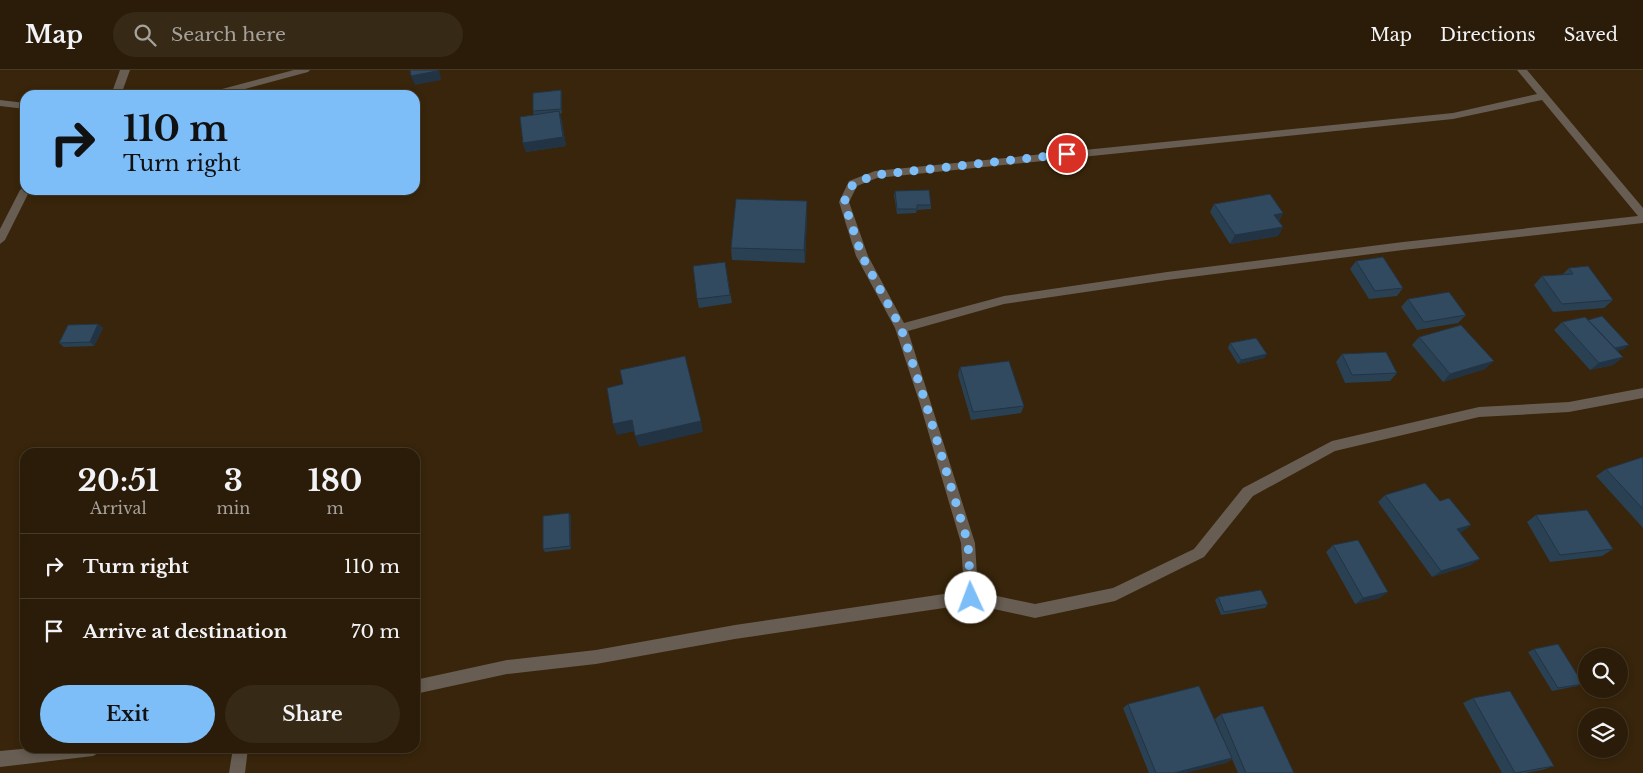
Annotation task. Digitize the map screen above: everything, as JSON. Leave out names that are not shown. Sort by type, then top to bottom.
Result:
[{"type":"street","points":[[118,90],[125,70]]},
{"type":"street","points":[[229,90],[304,70]]},
{"type":"street","points":[[1522,70],[1643,217]]},
{"type":"street","points":[[971,598],[968,543],[901,328],[862,256],[844,202],[853,184],[875,175],[1453,116],[1544,96]]},
{"type":"street","points":[[0,103],[20,105]]},
{"type":"street","points":[[0,240],[22,195]]},
{"type":"street","points":[[901,328],[1004,300],[1167,276],[1643,217]]},
{"type":"street","points":[[420,686],[507,667],[596,657],[736,632],[971,598],[1035,611],[1115,594],[1199,554],[1248,492],[1332,446],[1479,412],[1569,407],[1643,393]]},
{"type":"street","points":[[0,759],[51,753]]},
{"type":"street","points":[[237,773],[240,753]]},
{"type":"building","points":[[410,70],[437,70],[437,71],[411,76]]},
{"type":"building","points":[[561,90],[561,109],[533,111],[533,93]]},
{"type":"building","points":[[559,111],[563,137],[523,143],[520,117]]},
{"type":"building","points":[[929,190],[931,205],[917,205],[917,209],[897,209],[895,191]]},
{"type":"building","points":[[1270,194],[1283,213],[1274,215],[1283,227],[1235,235],[1214,204]]},
{"type":"building","points":[[736,199],[807,201],[804,250],[731,248]]},
{"type":"building","points":[[1383,257],[1403,288],[1375,291],[1356,261]]},
{"type":"building","points":[[725,262],[730,295],[697,299],[693,266]]},
{"type":"building","points":[[1588,266],[1613,300],[1562,304],[1542,276],[1573,274],[1569,268]]},
{"type":"building","points":[[1449,292],[1466,315],[1424,322],[1408,299]]},
{"type":"building","points":[[1602,316],[1629,345],[1615,348],[1588,320]]},
{"type":"building","points":[[1585,317],[1623,357],[1599,363],[1562,322]]},
{"type":"building","points":[[98,324],[90,342],[59,343],[68,325]]},
{"type":"building","points":[[1461,325],[1494,361],[1450,374],[1419,337]]},
{"type":"building","points":[[1256,338],[1267,354],[1241,360],[1230,343]]},
{"type":"building","points":[[1386,352],[1397,373],[1352,375],[1342,354]]},
{"type":"building","points":[[685,356],[701,421],[635,436],[632,420],[613,424],[607,388],[623,384],[620,370]]},
{"type":"building","points":[[1009,361],[1024,406],[973,412],[960,367]]},
{"type":"building","points":[[1643,457],[1643,509],[1606,469]]},
{"type":"building","points":[[1425,483],[1440,501],[1449,498],[1471,525],[1457,529],[1480,559],[1441,571],[1385,495]]},
{"type":"building","points":[[1587,510],[1613,549],[1560,555],[1536,515]]},
{"type":"building","points":[[569,513],[570,546],[543,549],[543,516]]},
{"type":"building","points":[[1358,540],[1388,592],[1363,598],[1333,545]]},
{"type":"building","points":[[1261,590],[1268,604],[1224,612],[1218,597]]},
{"type":"building","points":[[1558,644],[1578,676],[1578,685],[1558,688],[1534,649]]},
{"type":"building","points":[[1199,686],[1232,758],[1174,773],[1156,773],[1128,704]]},
{"type":"building","points":[[1510,691],[1554,766],[1515,773],[1473,698]]},
{"type":"building","points":[[1263,706],[1294,773],[1246,773],[1221,714]]},
{"type":"route","points":[[971,598],[968,543],[926,404],[901,328],[862,256],[844,202],[853,184],[875,175],[1067,154]]}]
